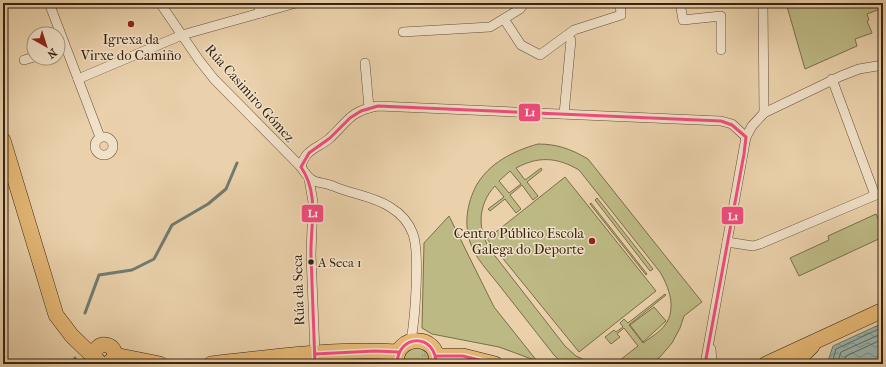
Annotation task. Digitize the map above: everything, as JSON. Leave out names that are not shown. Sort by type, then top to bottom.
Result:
[{"type":"main road","points":[[3,140],[51,305],[63,326],[80,343],[104,358],[160,364]]},
{"type":"main road","points":[[766,364],[883,310]]},
{"type":"main road","points":[[794,364],[806,350],[825,336]]},
{"type":"main road","points":[[211,364],[315,354],[375,351],[398,358],[402,347],[411,340],[416,339],[427,342],[432,346],[437,360],[444,354],[463,356],[495,364]]},
{"type":"street","points":[[49,3],[56,26]]},
{"type":"street","name":"Rúa Casimiro Gómez","points":[[160,3],[214,79],[301,168],[309,179]]},
{"type":"street","points":[[257,3],[261,13]]},
{"type":"street","points":[[78,79],[182,35],[296,3]]},
{"type":"street","points":[[403,32],[490,28],[520,9],[524,3]]},
{"type":"street","points":[[504,19],[521,45],[540,55],[574,30],[621,15],[620,3]]},
{"type":"street","points":[[680,3],[683,20],[721,16],[721,50]]},
{"type":"street","points":[[763,3],[764,113]]},
{"type":"street","points":[[564,114],[571,40]]},
{"type":"street","points":[[66,56],[78,79],[100,137]]},
{"type":"street","points":[[365,64],[369,108]]},
{"type":"street","points":[[705,364],[746,137],[752,126],[764,113],[832,80],[859,69],[883,65]]},
{"type":"street","points":[[728,242],[753,246],[760,244],[879,193],[832,80]]},
{"type":"street","points":[[301,168],[307,152],[330,138],[346,119],[369,108],[428,107],[728,122],[736,127],[746,137]]},
{"type":"street","points":[[309,179],[319,184],[332,186],[383,203],[394,210],[406,221],[414,235],[416,253],[414,315],[411,340]]},
{"type":"street","name":"Rúa da Seca","points":[[309,179],[313,202],[311,254],[315,354]]},
{"type":"street","points":[[710,338],[712,364]]},
{"type":"green space","points":[[786,3],[883,3],[883,8],[867,14],[869,20],[867,21],[872,33],[855,39],[857,46],[805,69]]},
{"type":"green space","points":[[538,144],[558,146],[576,152],[588,159],[702,302],[684,316],[680,328],[672,343],[660,357],[651,364],[615,364],[638,346],[624,328],[617,334],[620,337],[611,344],[605,337],[614,330],[616,332],[623,327],[620,323],[624,319],[628,323],[665,294],[666,295],[629,325],[643,343],[663,328],[669,319],[671,305],[669,291],[660,272],[579,170],[555,160],[532,161],[516,168],[525,180],[541,168],[542,170],[527,182],[538,196],[533,200],[522,185],[510,195],[521,209],[516,213],[505,199],[490,211],[488,209],[504,197],[495,186],[489,193],[485,202],[481,219],[484,236],[492,252],[565,346],[576,356],[593,364],[563,364],[554,355],[475,254],[468,235],[467,214],[470,200],[476,186],[481,178],[502,159],[520,150]],"holes":[[[510,171],[521,184],[509,193],[499,181]]]},
{"type":"green space","points":[[565,177],[656,291],[579,352],[487,239]]},
{"type":"green space","points":[[597,198],[653,269],[650,271],[595,200]]},
{"type":"green space","points":[[591,203],[647,274],[646,275],[590,204]]},
{"type":"green space","points":[[876,214],[883,229],[883,237],[799,276],[790,258],[829,240],[828,236]]},
{"type":"green space","points":[[449,216],[494,307],[537,361],[499,347],[432,334],[422,328],[424,243]]},
{"type":"green space","points":[[654,307],[666,321],[643,342],[630,325]]},
{"type":"green space","points":[[418,347],[429,354],[429,364],[404,364],[404,357],[407,352]]},
{"type":"water","points":[[883,323],[883,364],[827,364],[833,346]]},
{"type":"waterway","points":[[85,313],[99,275],[132,270],[154,259],[172,225],[208,204],[226,189],[237,163]]},
{"type":"waterway","points":[[75,358],[75,364]]},
{"type":"transit line","name":"L1","points":[[315,364],[311,256],[313,210],[310,188],[301,167],[309,153],[330,138],[350,118],[361,111],[378,106],[721,121],[732,125],[746,137],[705,364]]},
{"type":"transit line","name":"L1","points":[[397,364],[399,354],[404,347],[410,342],[417,341],[424,342],[430,347],[434,354],[436,364]]},
{"type":"transit line","name":"L1","points":[[315,354],[375,351],[398,352]]},
{"type":"transit line","name":"L1","points":[[437,356],[463,356],[495,364]]},
{"type":"place","name":"Igrexa da Virxe do Camiño","points":[[131,24]]},
{"type":"place","name":"Centro Público Escola Galega do Deporte","points":[[592,241]]},
{"type":"place","name":"A Seca 1","points":[[311,262]]}]
